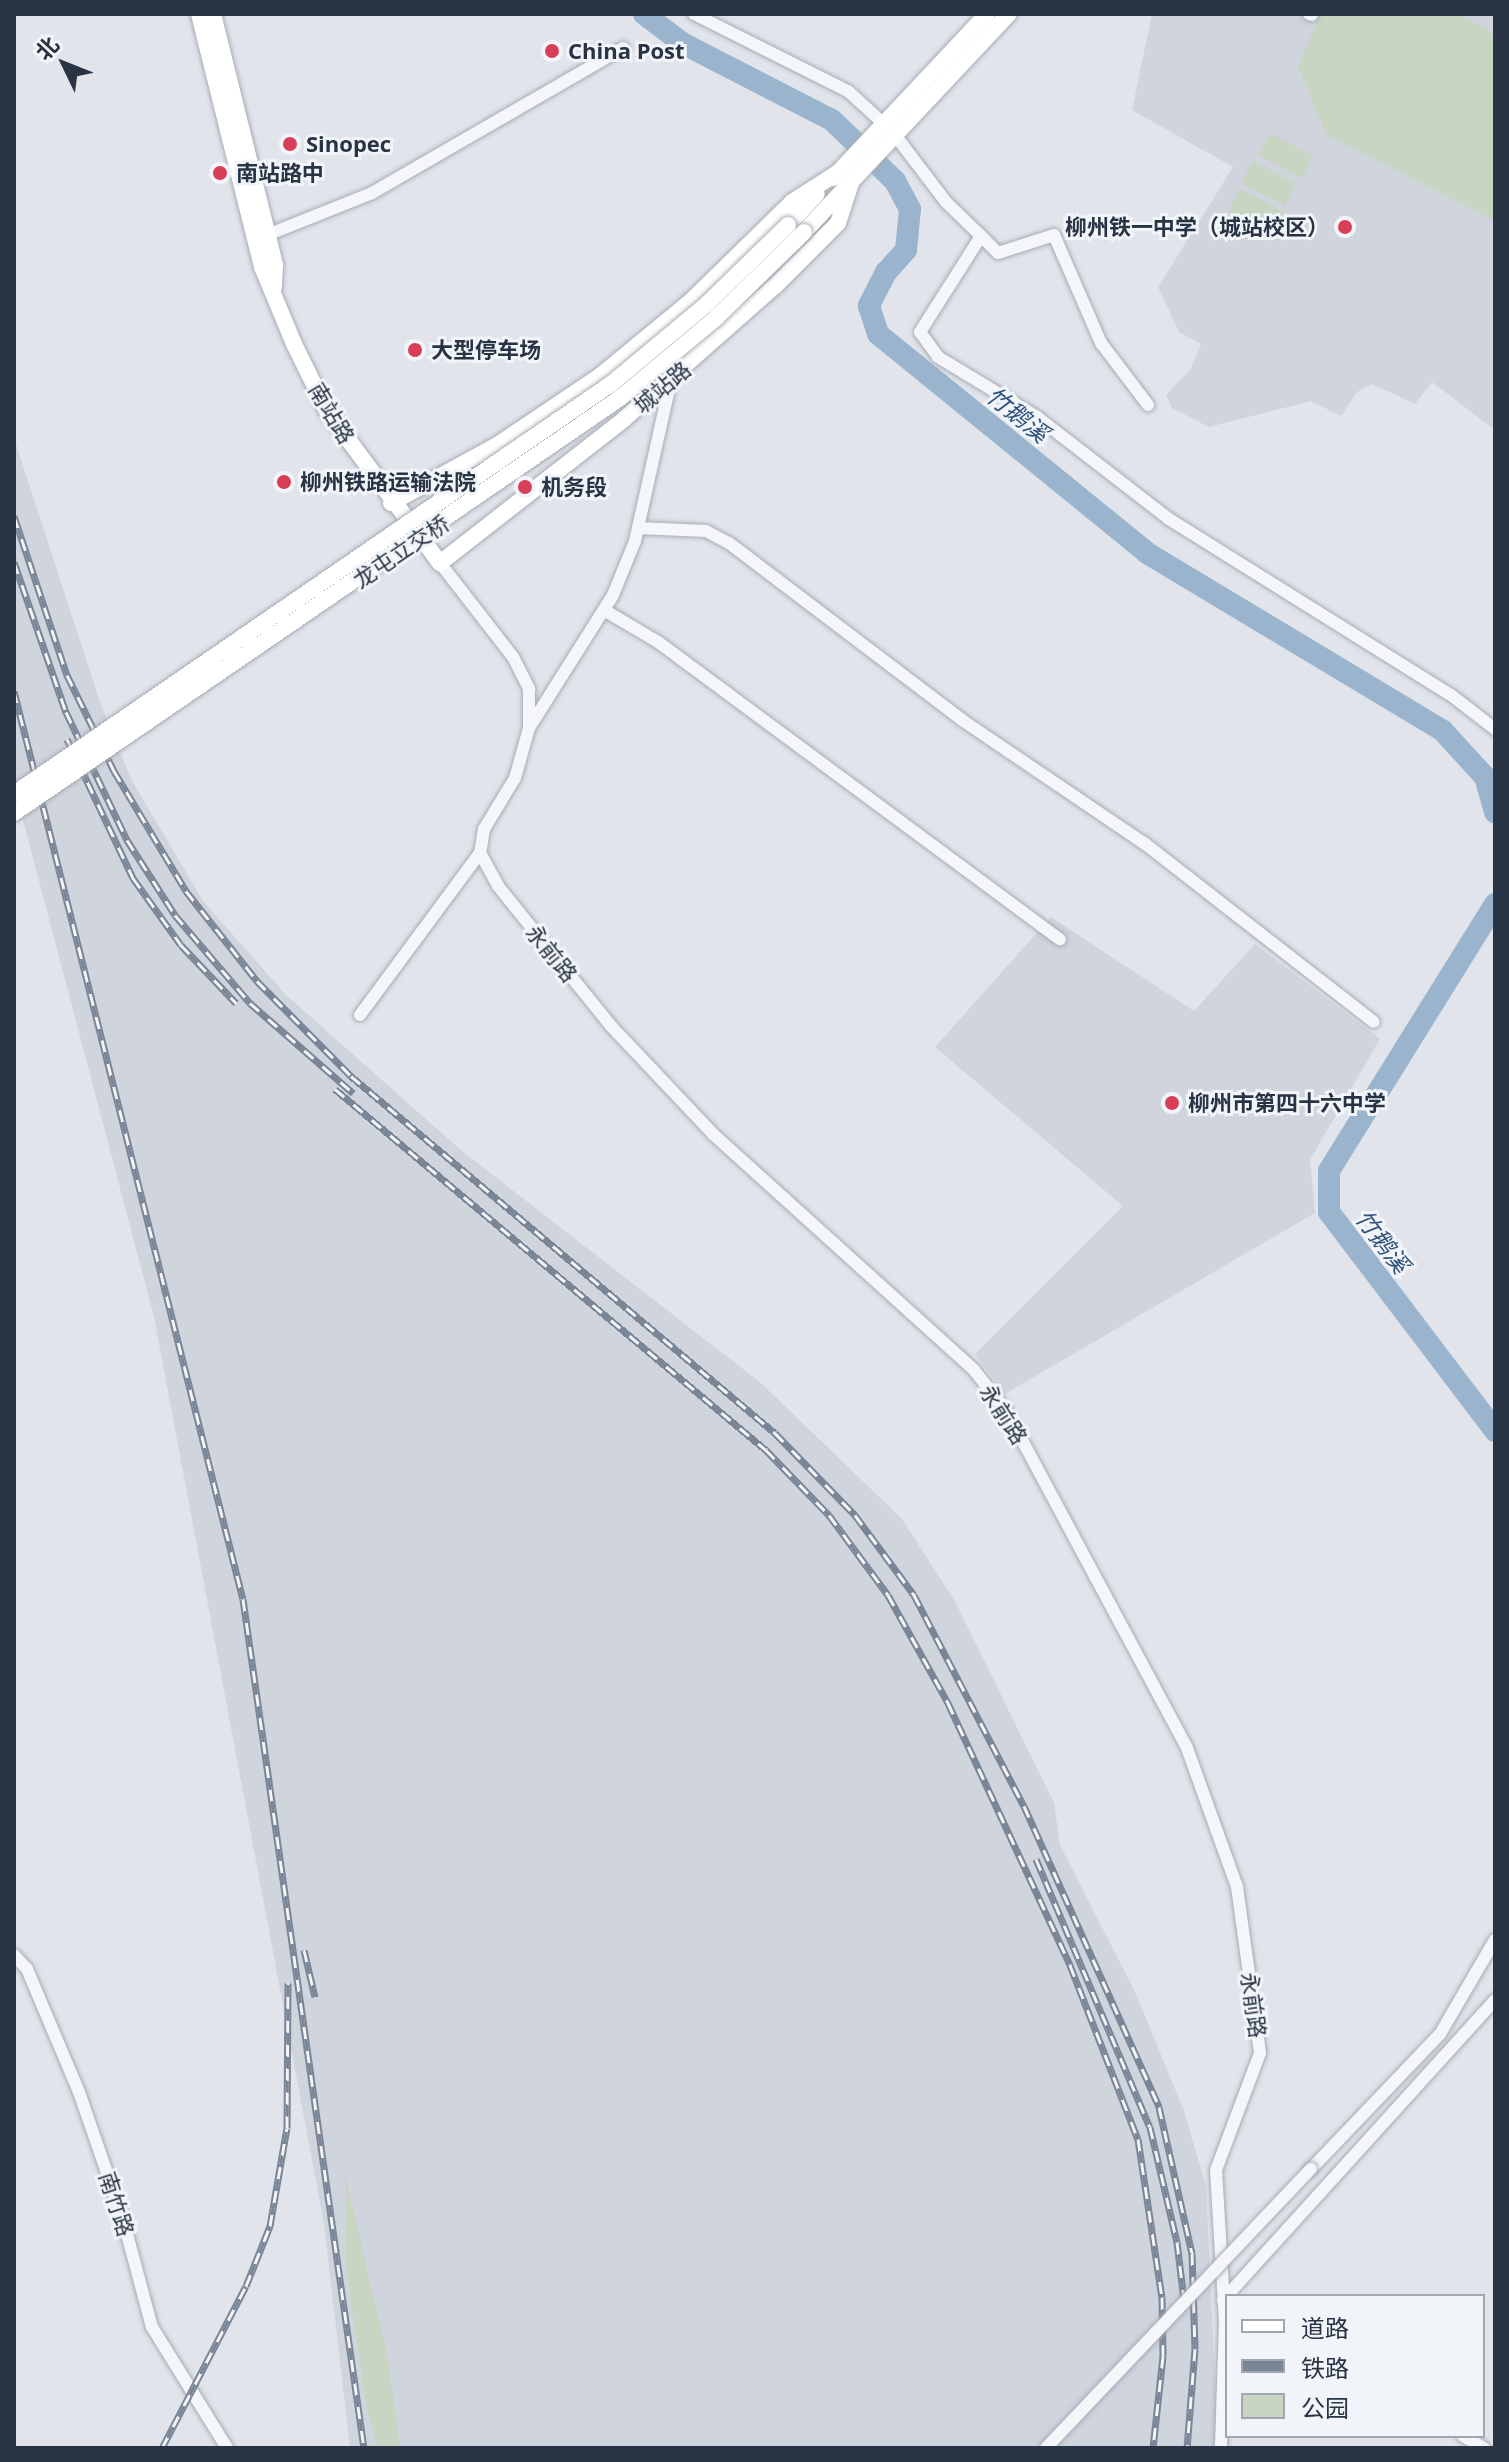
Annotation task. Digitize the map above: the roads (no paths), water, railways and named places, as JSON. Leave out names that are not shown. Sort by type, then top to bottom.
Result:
[{"type":"main road","name":"南站路","points":[[199,14],[262,267],[327,411],[391,503],[440,563]]},
{"type":"main road","name":"南站路","points":[[213,14],[267,235],[274,288]]},
{"type":"main road","name":"城站路","points":[[804,232],[847,175],[987,14]]},
{"type":"main road","name":"城站路","points":[[886,133],[1009,14]]},
{"type":"main road","name":"城站路","points":[[788,225],[847,175]]},
{"type":"main road","name":"城站路","points":[[440,563],[671,380],[838,223],[847,175]]},
{"type":"main road","name":"城站路","points":[[391,503],[499,444],[600,376],[691,301],[792,202],[847,175]]},
{"type":"main road","name":"龙屯立交桥","points":[[14,794],[611,384],[707,304],[788,225]]},
{"type":"main road","name":"龙屯立交桥","points":[[14,813],[620,398],[716,318],[804,232]]},
{"type":"street","points":[[694,14],[848,91],[946,202],[998,253],[1054,235],[1101,343],[1148,405]]},
{"type":"street","points":[[267,235],[372,193],[623,48]]},
{"type":"street","points":[[981,236],[920,332],[938,357],[1037,417],[1169,519],[1451,695],[1495,729]]},
{"type":"street","points":[[529,728],[604,610],[638,528],[671,380]]},
{"type":"street","points":[[638,528],[706,531],[729,543],[962,720],[1144,843],[1374,1022]]},
{"type":"street","points":[[360,1015],[480,853],[484,829],[515,778],[529,728],[529,689],[513,657],[440,563]]},
{"type":"street","points":[[604,610],[658,642],[1060,939]]},
{"type":"street","name":"永前路","points":[[480,853],[498,886],[611,1026],[713,1134],[974,1370],[1007,1412],[1187,1748],[1237,1887],[1260,2053],[1216,2170],[1225,2301],[1221,2448]]},
{"type":"street","points":[[1046,2448],[1440,2034],[1495,1940]]},
{"type":"street","name":"南竹路","points":[[14,1955],[27,1969],[79,2092],[123,2219],[152,2327],[227,2448]]},
{"type":"street","points":[[1231,2294],[1495,2000]]},
{"type":"street","points":[[1466,2438],[1484,2448]]},
{"type":"waterway","name":"竹鹅溪","points":[[644,14],[682,43],[832,120],[895,181],[910,209],[906,250],[886,272],[869,306],[878,334],[1147,553],[1443,731],[1485,777],[1495,813]]},
{"type":"waterway","name":"竹鹅溪","points":[[1495,904],[1329,1171],[1329,1212],[1495,1431]]},
{"type":"railway","points":[[14,516],[67,675],[114,771],[186,891],[257,981],[351,1076],[775,1433],[855,1515],[914,1595],[1024,1806],[1159,2107],[1192,2253],[1195,2349],[1187,2448]]},
{"type":"railway","points":[[14,562],[66,712],[127,840],[175,915],[250,1003],[353,1093]]},
{"type":"railway","points":[[14,691],[243,1599],[364,2448]]},
{"type":"railway","points":[[67,739],[133,878],[181,945],[236,1003]]},
{"type":"railway","points":[[335,1089],[766,1450],[829,1515],[888,1595],[948,1703],[1070,1965],[1138,2139],[1162,2297],[1163,2356],[1153,2448]]},
{"type":"railway","points":[[1036,1859],[1150,2127],[1177,2242],[1184,2300]]},
{"type":"railway","points":[[304,1950],[315,1997]]},
{"type":"railway","points":[[162,2448],[246,2286],[270,2226],[287,2128],[288,1983]]},
{"type":"place","name":"China Post","points":[[552,51]]},
{"type":"place","name":"Sinopec","points":[[290,144]]},
{"type":"place","name":"南站路中","points":[[220,173]]},
{"type":"place","name":"柳州铁一中学（城站校区）","points":[[1345,227]]},
{"type":"place","name":"大型停车场","points":[[415,350]]},
{"type":"place","name":"柳州铁路运输法院","points":[[284,482]]},
{"type":"place","name":"机务段","points":[[525,487]]},
{"type":"place","name":"柳州市第四十六中学","points":[[1172,1103]]}]
